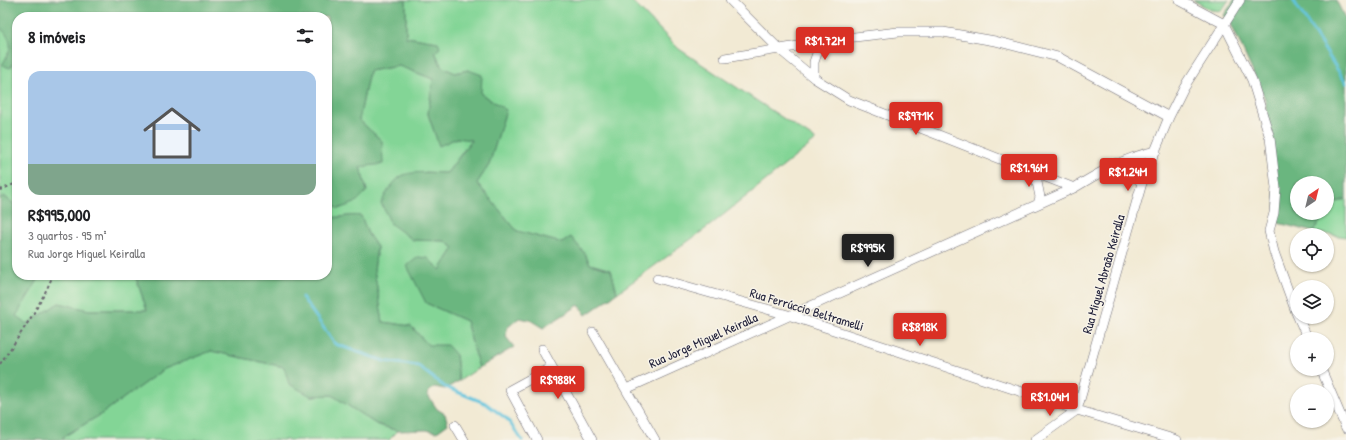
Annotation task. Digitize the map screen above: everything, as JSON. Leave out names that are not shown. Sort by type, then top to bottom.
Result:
[{"type":"street","points":[[730,0],[779,49],[814,78],[849,100],[1074,188]]},
{"type":"street","points":[[1179,0],[1224,24],[1252,80],[1270,138],[1276,188],[1274,213],[1269,231],[1274,252],[1290,297]]},
{"type":"street","name":"Rua Miguel Abraão Keiralla","points":[[1077,410],[1142,183],[1169,117],[1184,87],[1240,0]]},
{"type":"street","points":[[725,58],[821,42],[898,32],[943,32],[995,41],[1058,57],[1169,117]]},
{"type":"street","points":[[814,78],[814,62],[821,42]]},
{"type":"street","name":"Rua Jorge Miguel Keiralla","points":[[626,389],[788,315],[1074,188],[1117,162],[1156,151]]},
{"type":"street","points":[[1117,162],[1131,172],[1142,183]]},
{"type":"street","points":[[1035,172],[1040,191],[1038,204]]},
{"type":"street","name":"Rua Ferrúccio Beltramelli","points":[[657,278],[788,315],[1077,410],[1176,440]]},
{"type":"street","points":[[593,332],[655,440]]},
{"type":"street","points":[[542,349],[592,440]]},
{"type":"street","points":[[537,440],[510,390],[552,367]]},
{"type":"street","points":[[1323,376],[1346,428]]},
{"type":"street","points":[[1035,440],[1077,410]]},
{"type":"street","points":[[455,425],[464,440]]},
{"type":"path","points":[[0,190],[12,185]]},
{"type":"path","points":[[0,364],[27,324],[51,280]]},
{"type":"green space","points":[[0,0],[406,0],[406,37],[438,42],[440,48],[435,52],[442,67],[455,73],[468,70],[482,75],[481,94],[506,110],[489,165],[477,183],[517,231],[562,243],[571,237],[585,254],[590,264],[611,270],[617,293],[586,315],[579,305],[543,328],[530,320],[519,318],[507,328],[506,337],[514,347],[479,368],[466,321],[426,303],[407,266],[418,257],[428,258],[440,270],[454,248],[445,241],[413,240],[391,224],[381,203],[389,189],[400,177],[404,175],[409,173],[429,172],[447,173],[472,140],[457,138],[439,146],[428,114],[433,79],[399,66],[369,71],[359,120],[382,141],[383,164],[360,167],[367,191],[355,203],[338,209],[332,203],[332,12],[12,12],[12,65],[10,68],[2,65],[8,54],[10,45],[8,37],[0,27]]},
{"type":"green space","points":[[406,0],[631,0],[679,49],[816,140],[712,224],[617,293],[611,270],[590,264],[585,254],[571,237],[562,243],[517,231],[477,183],[489,165],[506,110],[481,94],[468,70],[455,73],[442,67],[435,52],[438,42],[406,37]]},
{"type":"green space","points":[[1193,0],[1229,0],[1221,11],[1211,10]]},
{"type":"green space","points":[[1234,0],[1336,0],[1346,20],[1346,199],[1334,203],[1334,176],[1290,176],[1290,220],[1321,220],[1316,228],[1297,228],[1278,223],[1265,99],[1232,26],[1224,15]]},
{"type":"green space","points":[[0,27],[9,36],[12,49],[12,203],[4,196],[0,199]]},
{"type":"green space","points":[[399,66],[433,79],[428,114],[439,145],[457,138],[472,139],[447,173],[425,172],[413,240],[445,241],[454,248],[440,270],[428,258],[426,303],[466,321],[479,368],[459,381],[456,355],[428,345],[411,326],[383,322],[374,270],[377,247],[368,234],[361,216],[332,217],[332,203],[338,209],[367,191],[360,167],[382,141],[359,120],[369,71]]},
{"type":"green space","points":[[4,196],[12,203],[12,280],[38,280],[16,316],[27,324],[59,303],[89,310],[147,310],[137,280],[332,280],[332,217],[361,216],[368,234],[377,247],[374,270],[383,322],[411,326],[428,345],[447,345],[456,355],[459,381],[445,389],[434,387],[427,394],[437,409],[445,414],[448,424],[437,432],[426,430],[398,431],[376,424],[332,395],[311,396],[289,384],[284,367],[211,351],[164,369],[100,415],[63,437],[63,440],[0,440],[0,199]]},
{"type":"green space","points":[[1346,199],[1346,237],[1334,235],[1334,228],[1316,228],[1321,220],[1334,220],[1334,203]]},
{"type":"green space","points":[[38,280],[137,280],[147,310],[89,310],[59,303],[27,324],[15,317]]},
{"type":"green space","points":[[211,351],[284,367],[311,396],[332,395],[376,424],[398,431],[389,440],[63,440],[63,437],[100,415],[164,369]]},
{"type":"waterway","points":[[1293,0],[1346,83]]},
{"type":"waterway","points":[[302,297],[335,344],[384,361],[418,366],[445,387],[485,403],[507,419],[522,440]]}]
